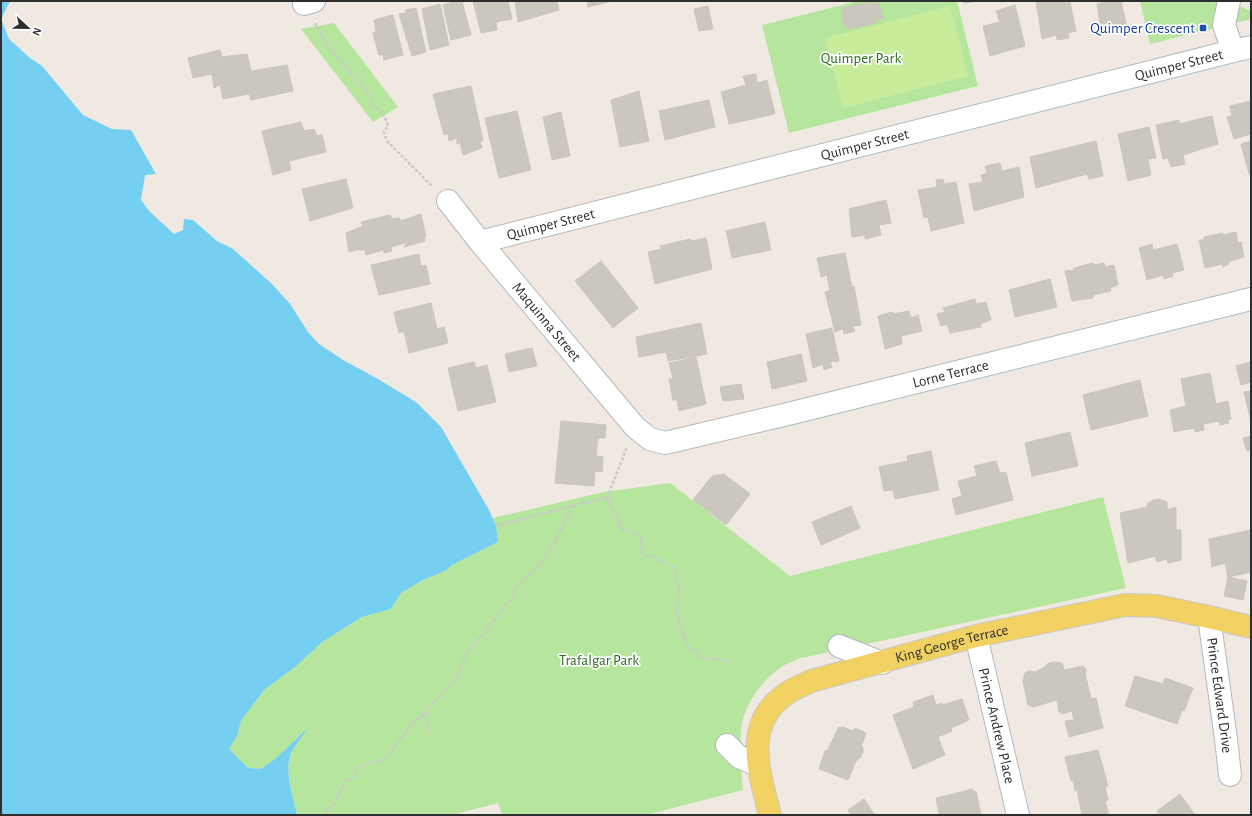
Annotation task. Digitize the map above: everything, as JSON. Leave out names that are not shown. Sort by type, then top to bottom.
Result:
[{"type":"main road","name":"King George Terrace","points":[[770,815],[758,765],[757,748],[759,732],[765,718],[773,706],[794,689],[811,681],[882,663],[976,636],[1125,605],[1157,606],[1251,627]]},
{"type":"street","points":[[1229,1],[1224,25],[1242,49]]},
{"type":"street","name":"Quimper Street","points":[[480,242],[1242,49]]},
{"type":"street","name":"Maquinna Street","points":[[448,201],[480,242],[642,433]]},
{"type":"street","name":"Lorne Terrace","points":[[642,433],[665,443],[1251,299]]},
{"type":"street","name":"Prince Edward Drive","points":[[1209,617],[1230,775]]},
{"type":"street","name":"Prince Andrew Place","points":[[976,636],[1018,815]]},
{"type":"street","points":[[839,646],[882,663]]},
{"type":"street","points":[[727,745],[739,757],[758,765]]},
{"type":"path","points":[[309,2],[330,49],[371,96],[373,106],[379,108],[386,118],[388,126],[384,132],[387,141],[448,201]]},
{"type":"path","points":[[496,526],[606,498],[642,433]]},
{"type":"path","points":[[606,498],[618,520],[621,530],[628,530],[641,539],[643,554],[648,557],[654,556],[664,563],[676,568],[680,589],[676,610],[679,618],[679,625],[689,648],[698,652],[699,656],[704,659],[718,659],[731,663]]},
{"type":"path","points":[[323,815],[335,804],[345,781],[353,778],[358,766],[384,759],[414,722],[425,713],[456,678],[467,652],[500,615],[507,603],[512,599],[518,585],[531,574],[546,557],[574,505]]},
{"type":"path","points":[[425,713],[430,732]]},
{"type":"green space","name":"Quimper Park","points":[[858,1],[957,1],[978,86],[789,133],[762,25]]},
{"type":"green space","points":[[1140,1],[1227,1],[1251,11],[1251,19],[1150,44]]},
{"type":"green space","points":[[950,6],[968,76],[843,108],[825,38]]},
{"type":"green space","points":[[334,23],[398,107],[373,122],[301,29]]},
{"type":"green space","name":"Trafalgar Park","points":[[670,483],[790,576],[1103,497],[1126,588],[797,659],[775,671],[768,678],[755,694],[745,712],[741,731],[743,790],[646,815],[502,815],[498,803],[451,815],[297,815],[288,769],[294,747],[306,730],[275,759],[261,769],[248,768],[229,749],[237,736],[241,721],[264,690],[295,667],[322,642],[362,617],[391,609],[401,593],[423,580],[445,571],[452,565],[498,542],[493,518],[604,492]]},
{"type":"water","points":[[1,1],[10,1],[1,19]]},
{"type":"water","points":[[1,19],[9,39],[30,58],[42,66],[83,115],[112,129],[131,130],[156,174],[145,175],[141,200],[149,211],[174,234],[183,230],[184,219],[193,220],[217,241],[233,249],[271,283],[290,304],[308,332],[319,344],[343,360],[416,402],[441,427],[489,510],[496,526],[498,542],[452,565],[445,571],[423,580],[401,593],[391,609],[362,617],[322,642],[295,667],[264,690],[241,721],[237,736],[229,749],[248,768],[261,769],[275,759],[308,728],[292,751],[289,758],[288,766],[290,783],[297,815],[1,815]]},
{"type":"building","points":[[462,1],[471,35],[451,40],[443,5]]},
{"type":"building","points":[[473,1],[508,1],[512,19],[496,22],[497,30],[481,33]]},
{"type":"building","points":[[515,1],[557,1],[559,10],[518,22]]},
{"type":"building","points":[[587,1],[612,1],[588,7]]},
{"type":"building","points":[[963,1],[978,1],[964,3]]},
{"type":"building","points":[[1036,1],[1064,1],[1065,4],[1070,2],[1076,31],[1068,33],[1069,38],[1057,40],[1056,35],[1042,39]]},
{"type":"building","points":[[1109,1],[1121,1],[1128,32],[1102,34],[1097,4]]},
{"type":"building","points":[[870,2],[870,5],[879,3],[883,18],[875,20],[875,23],[849,29],[848,26],[844,27],[841,12],[843,11],[843,8]]},
{"type":"building","points":[[440,4],[449,45],[430,50],[422,9]]},
{"type":"building","points":[[1015,5],[1025,46],[990,56],[983,26],[1000,22],[996,11]]},
{"type":"building","points":[[708,6],[713,29],[699,31],[694,9]]},
{"type":"building","points":[[416,8],[426,52],[412,56],[399,14],[406,13],[405,10]]},
{"type":"building","points":[[393,15],[403,55],[384,60],[383,55],[379,55],[373,33],[376,32],[374,20]]},
{"type":"building","points":[[220,50],[222,57],[247,54],[251,71],[287,65],[293,91],[251,100],[249,94],[223,99],[220,85],[214,88],[212,74],[193,78],[188,58]]},
{"type":"building","points":[[756,74],[757,83],[767,80],[775,114],[729,124],[721,92],[746,85],[743,76]]},
{"type":"building","points":[[471,86],[483,141],[480,141],[482,148],[463,155],[460,142],[457,144],[457,138],[449,141],[448,133],[444,135],[433,94]]},
{"type":"building","points":[[639,91],[649,141],[620,147],[611,100]]},
{"type":"building","points":[[709,100],[715,127],[665,140],[659,111]]},
{"type":"building","points":[[1251,101],[1251,134],[1234,139],[1227,117],[1232,116],[1230,106]]},
{"type":"building","points":[[517,111],[531,170],[499,178],[485,118]]},
{"type":"building","points":[[561,112],[570,156],[552,160],[543,117]]},
{"type":"building","points":[[1212,116],[1218,144],[1183,155],[1185,164],[1171,167],[1168,158],[1163,159],[1156,125],[1179,120],[1179,124]]},
{"type":"building","points":[[301,122],[304,131],[314,129],[317,136],[322,135],[326,152],[289,161],[291,170],[273,175],[262,131]]},
{"type":"building","points":[[1149,127],[1156,158],[1148,159],[1151,175],[1128,181],[1118,134]]},
{"type":"building","points":[[1096,141],[1103,176],[1089,179],[1087,174],[1036,188],[1030,157]]},
{"type":"building","points":[[1251,141],[1251,174],[1249,174],[1241,144]]},
{"type":"building","points":[[1000,163],[1002,171],[1019,167],[1024,197],[974,211],[969,184],[983,182],[981,175],[987,173],[985,166]]},
{"type":"building","points":[[346,179],[353,208],[310,221],[302,189]]},
{"type":"building","points":[[943,179],[944,184],[956,182],[964,223],[931,231],[928,217],[924,218],[918,190],[937,187],[936,180]]},
{"type":"building","points":[[886,200],[891,223],[879,225],[881,235],[865,239],[865,235],[852,237],[849,209]]},
{"type":"building","points":[[421,214],[426,236],[424,237],[425,241],[404,247],[408,242],[391,247],[392,251],[384,253],[383,250],[366,255],[364,249],[349,252],[346,233],[363,226],[361,222],[390,215],[392,219],[400,218],[400,221]]},
{"type":"building","points":[[765,222],[771,250],[732,258],[726,231]]},
{"type":"building","points":[[1236,232],[1238,243],[1241,242],[1244,257],[1228,262],[1229,264],[1223,267],[1222,264],[1205,268],[1199,240],[1204,240],[1204,237]]},
{"type":"building","points":[[706,238],[712,269],[655,284],[648,252],[661,249],[660,246],[690,239],[691,241]]},
{"type":"building","points":[[1152,244],[1153,250],[1177,244],[1184,270],[1172,273],[1173,276],[1164,279],[1163,275],[1147,280],[1139,248]]},
{"type":"building","points":[[845,253],[852,287],[854,286],[861,325],[853,326],[855,331],[844,334],[843,329],[835,332],[825,292],[830,290],[827,275],[821,277],[817,258]]},
{"type":"building","points":[[419,254],[421,266],[426,265],[430,284],[379,295],[371,265]]},
{"type":"building","points":[[601,261],[638,308],[613,328],[575,281]]},
{"type":"building","points":[[1093,263],[1094,265],[1104,263],[1105,267],[1114,265],[1118,285],[1110,288],[1111,291],[1093,295],[1093,298],[1072,301],[1065,271],[1074,270],[1074,268]]},
{"type":"building","points":[[1050,279],[1057,307],[1015,317],[1009,290]]},
{"type":"building","points":[[975,299],[976,304],[986,302],[991,320],[980,324],[981,327],[950,333],[947,324],[941,326],[937,314],[945,312],[943,308]]},
{"type":"building","points":[[431,303],[437,329],[444,327],[448,343],[409,353],[404,331],[399,333],[394,312]]},
{"type":"building","points":[[909,311],[911,318],[918,315],[922,331],[901,336],[902,344],[885,349],[878,316],[892,312],[893,314]]},
{"type":"building","points":[[701,323],[707,354],[668,361],[666,352],[639,357],[636,337]]},
{"type":"building","points":[[832,328],[839,361],[830,362],[832,367],[824,370],[823,364],[813,368],[806,334]]},
{"type":"building","points":[[532,348],[537,366],[509,372],[505,354]]},
{"type":"building","points":[[801,354],[807,381],[772,389],[767,362]]},
{"type":"building","points":[[696,357],[706,404],[679,411],[677,400],[673,400],[669,379],[673,379],[669,363]]},
{"type":"building","points":[[474,362],[476,368],[487,365],[496,402],[458,411],[448,368]]},
{"type":"building","points":[[1251,362],[1251,382],[1241,385],[1236,366]]},
{"type":"building","points":[[1210,373],[1216,404],[1228,401],[1231,419],[1228,419],[1229,423],[1220,425],[1219,421],[1203,424],[1204,430],[1195,432],[1194,428],[1174,432],[1170,410],[1186,406],[1181,379]]},
{"type":"building","points":[[1140,380],[1148,416],[1091,430],[1083,395]]},
{"type":"building","points":[[741,384],[744,399],[723,401],[720,387]]},
{"type":"building","points":[[1251,391],[1251,422],[1244,392]]},
{"type":"building","points":[[561,421],[606,425],[605,438],[598,438],[596,456],[603,457],[602,472],[595,471],[594,486],[555,483]]},
{"type":"building","points":[[1070,432],[1078,466],[1032,476],[1025,443]]},
{"type":"building","points":[[1251,436],[1251,450],[1247,451],[1243,438]]},
{"type":"building","points":[[931,451],[939,490],[895,499],[893,490],[884,491],[879,467],[908,461],[907,456]]},
{"type":"building","points":[[996,461],[1000,473],[1006,472],[1013,500],[956,515],[952,499],[962,496],[958,481],[977,476],[974,466]]},
{"type":"building","points":[[724,474],[750,494],[726,525],[693,500],[712,476]]},
{"type":"building","points":[[1159,499],[1167,502],[1167,510],[1176,507],[1176,530],[1181,530],[1181,560],[1168,563],[1167,559],[1157,562],[1155,556],[1128,563],[1120,513],[1147,507],[1148,503]]},
{"type":"building","points":[[851,506],[860,528],[821,545],[812,522]]},
{"type":"building","points":[[1251,530],[1251,572],[1228,577],[1225,563],[1212,567],[1209,539]]},
{"type":"building","points":[[1228,577],[1247,581],[1243,600],[1224,596]]},
{"type":"building","points":[[1053,662],[1062,663],[1064,670],[1083,666],[1086,669],[1085,673],[1091,699],[1096,698],[1103,728],[1069,737],[1065,721],[1074,720],[1072,711],[1062,714],[1059,712],[1057,700],[1033,707],[1028,705],[1023,681],[1025,673],[1029,671],[1035,672]]},
{"type":"building","points":[[1135,676],[1163,684],[1165,678],[1193,688],[1177,724],[1125,706]]},
{"type":"building","points":[[933,695],[936,705],[942,703],[942,705],[962,699],[969,720],[951,728],[952,731],[938,737],[945,755],[913,769],[893,715],[914,707],[913,702]]},
{"type":"building","points":[[843,727],[853,731],[855,728],[866,733],[861,747],[863,747],[863,752],[861,757],[856,761],[848,780],[819,769],[825,751],[828,750],[838,728]]},
{"type":"building","points":[[1098,750],[1108,786],[1105,787],[1108,800],[1105,801],[1109,815],[1082,815],[1077,790],[1075,791],[1073,780],[1071,781],[1065,757]]},
{"type":"building","points":[[973,789],[973,792],[976,791],[981,815],[939,814],[936,798]]},
{"type":"building","points":[[1180,794],[1195,815],[1160,815],[1157,811]]},
{"type":"building","points":[[864,799],[874,814],[851,815],[848,810]]},
{"type":"place","name":"Quimper Crescent","points":[[1203,28]]}]
